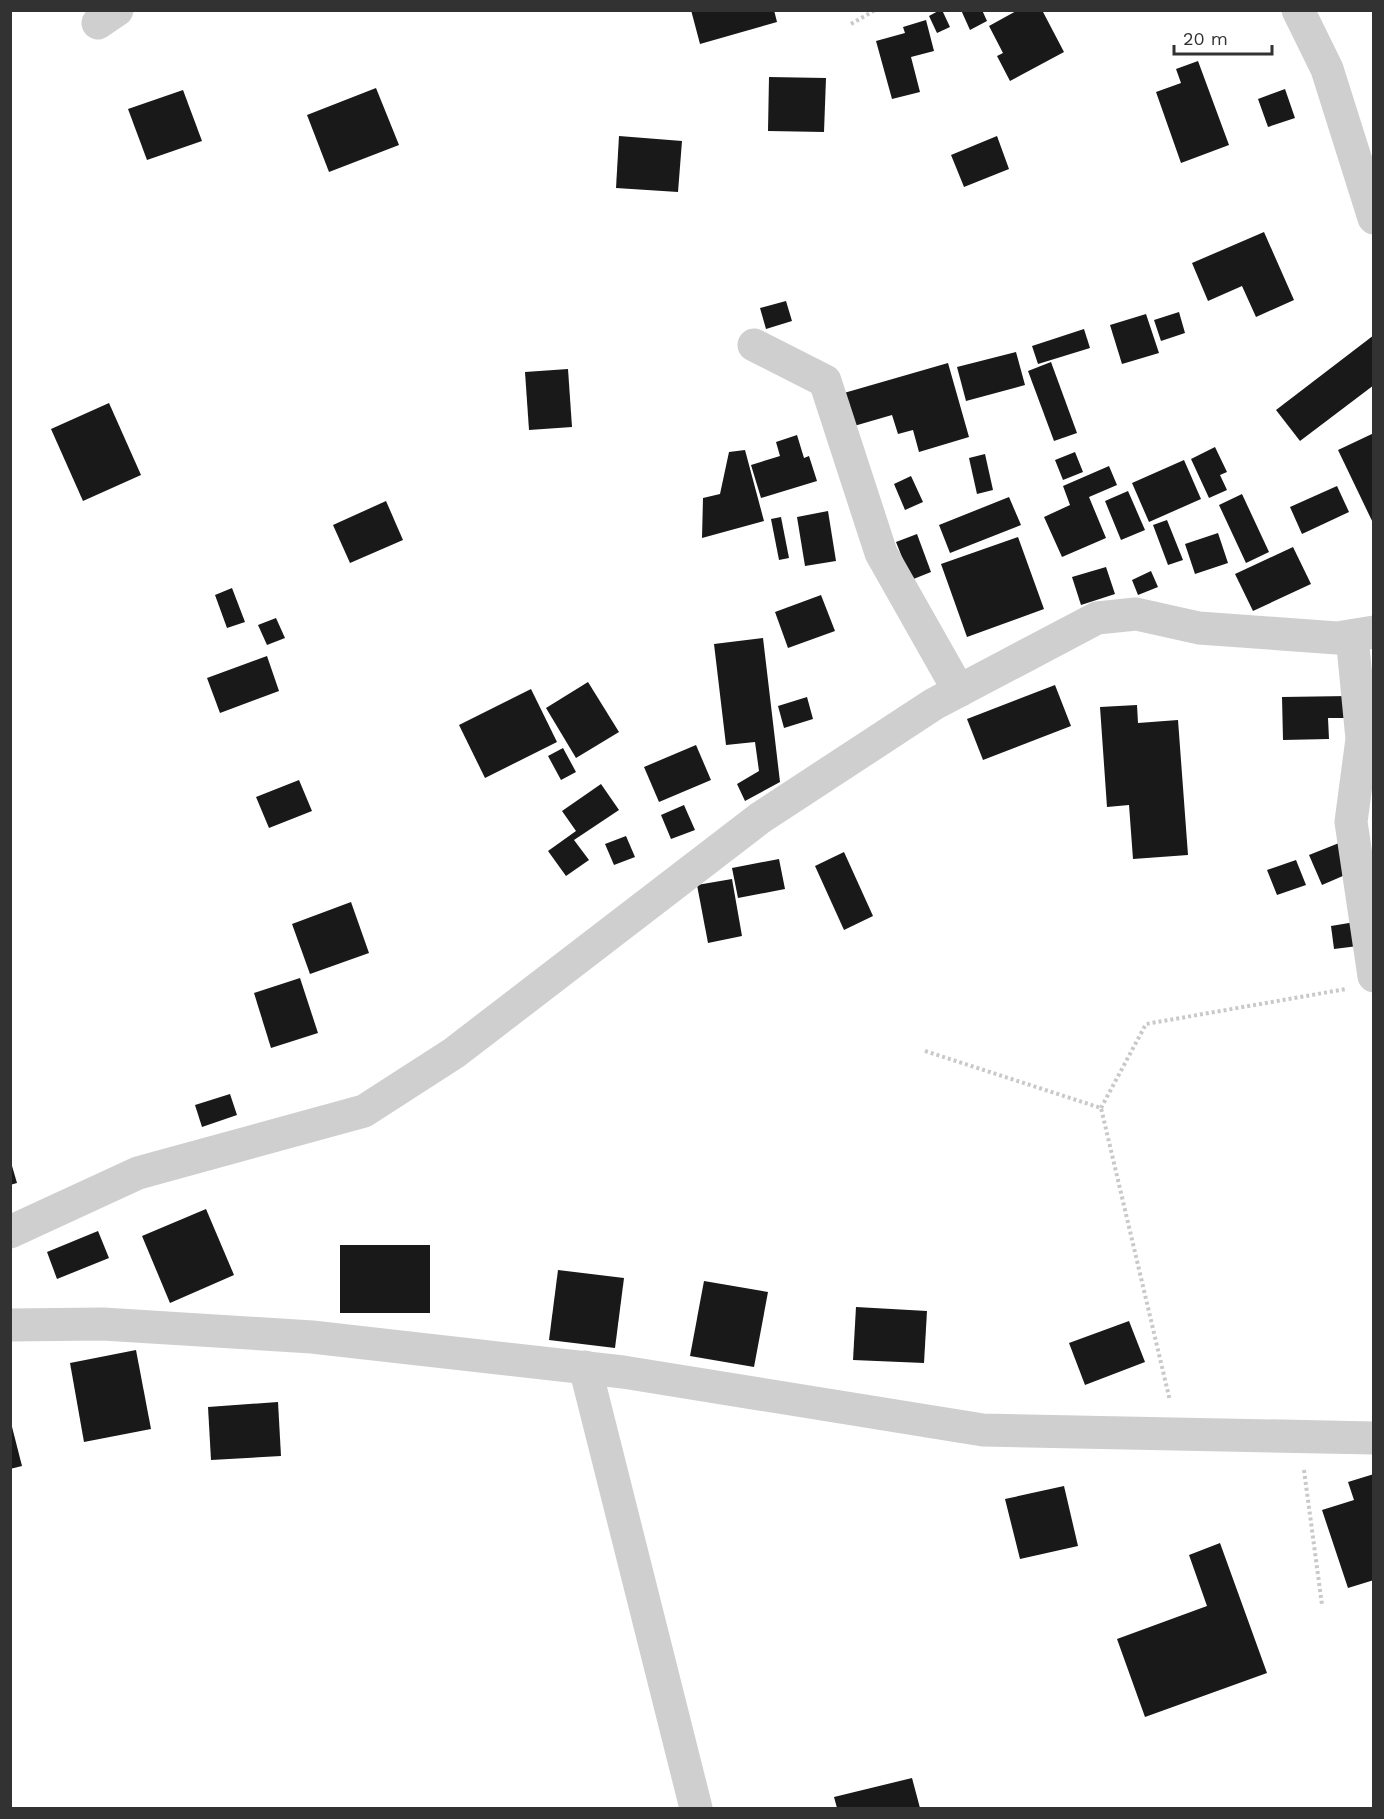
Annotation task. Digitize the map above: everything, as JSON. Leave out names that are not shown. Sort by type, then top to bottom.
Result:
[{"type":"street","points":[[1299,10],[1327,69],[1374,218]]},
{"type":"street","points":[[754,345],[825,381],[881,553],[959,691]]},
{"type":"street","points":[[10,1232],[138,1173],[364,1111],[454,1053],[760,818],[934,704],[1097,618],[1136,614],[1199,628],[1337,638],[1363,634],[1362,739],[1351,822],[1362,983]]},
{"type":"street","points":[[10,1325],[104,1324],[312,1337],[585,1367],[983,1430],[1374,1438]]},
{"type":"street","points":[[585,1367],[696,1809]]},
{"type":"path","points":[[851,24],[875,10]]},
{"type":"path","points":[[1177,1434],[1101,1108],[1146,1024],[1362,983]]},
{"type":"path","points":[[925,1051],[1101,1108]]},
{"type":"path","points":[[1300,1436],[1322,1605]]},
{"type":"building","points":[[691,10],[774,10],[777,22],[700,44]]},
{"type":"building","points":[[940,10],[950,27],[937,33],[929,16]]},
{"type":"building","points":[[961,10],[982,10],[987,21],[970,30]]},
{"type":"building","points":[[1018,10],[1042,10],[1064,52],[1010,81],[997,56],[1003,53],[989,26]]},
{"type":"building","points":[[926,20],[934,51],[911,57],[920,92],[892,99],[876,41],[905,33],[903,27]]},
{"type":"building","points":[[1198,61],[1229,145],[1181,163],[1156,92],[1181,83],[1176,69]]},
{"type":"building","points":[[769,77],[826,78],[824,132],[768,131]]},
{"type":"building","points":[[376,88],[399,145],[329,172],[307,115]]},
{"type":"building","points":[[1285,89],[1295,118],[1268,127],[1258,99]]},
{"type":"building","points":[[183,90],[202,141],[147,160],[128,109]]},
{"type":"building","points":[[619,136],[682,141],[678,192],[616,188]]},
{"type":"building","points":[[997,136],[1009,169],[964,187],[951,155]]},
{"type":"building","points":[[1264,232],[1294,300],[1256,317],[1242,286],[1208,301],[1192,263]]},
{"type":"building","points":[[786,301],[792,321],[766,329],[760,308]]},
{"type":"building","points":[[1179,312],[1185,333],[1161,341],[1154,320]]},
{"type":"building","points":[[1146,314],[1159,353],[1122,364],[1110,325]]},
{"type":"building","points":[[1084,329],[1090,348],[1038,364],[1032,346]]},
{"type":"building","points":[[1374,335],[1374,385],[1300,441],[1276,410]]},
{"type":"building","points":[[1016,352],[1025,385],[966,401],[957,367]]},
{"type":"building","points":[[1051,362],[1077,433],[1054,441],[1028,371]]},
{"type":"building","points":[[948,363],[969,437],[919,452],[913,430],[898,434],[892,415],[854,426],[844,393]]},
{"type":"building","points":[[568,369],[572,427],[529,430],[525,372]]},
{"type":"building","points":[[109,403],[141,475],[83,501],[51,429]]},
{"type":"building","points":[[1374,433],[1374,525],[1338,450]]},
{"type":"building","points":[[797,435],[804,458],[809,456],[817,481],[761,498],[751,465],[780,456],[776,442]]},
{"type":"building","points":[[1215,447],[1227,472],[1220,475],[1227,490],[1209,498],[1191,459]]},
{"type":"building","points":[[745,450],[764,521],[702,538],[703,498],[720,494],[729,452]]},
{"type":"building","points":[[1075,452],[1083,472],[1063,480],[1055,460]]},
{"type":"building","points":[[985,454],[993,490],[977,494],[969,458]]},
{"type":"building","points":[[1184,460],[1201,499],[1149,522],[1132,483]]},
{"type":"building","points":[[1109,466],[1117,485],[1089,497],[1106,538],[1062,557],[1044,517],[1070,505],[1063,486]]},
{"type":"building","points":[[911,476],[923,502],[905,510],[894,484]]},
{"type":"building","points":[[1337,486],[1349,512],[1302,534],[1290,507]]},
{"type":"building","points":[[1128,491],[1145,530],[1121,540],[1105,501]]},
{"type":"building","points":[[1242,494],[1269,552],[1246,563],[1219,505]]},
{"type":"building","points":[[1009,497],[1021,525],[950,553],[939,525]]},
{"type":"building","points":[[386,501],[403,540],[350,563],[333,525]]},
{"type":"building","points":[[828,511],[836,561],[805,566],[797,517]]},
{"type":"building","points":[[781,517],[789,558],[779,560],[771,519]]},
{"type":"building","points":[[1167,520],[1183,560],[1168,565],[1153,525]]},
{"type":"building","points":[[1218,533],[1228,563],[1195,574],[1185,544]]},
{"type":"building","points":[[917,534],[931,572],[911,580],[896,542]]},
{"type":"building","points":[[1018,537],[1044,609],[967,637],[941,564]]},
{"type":"building","points":[[1293,547],[1311,584],[1253,611],[1235,574]]},
{"type":"building","points":[[1106,567],[1115,594],[1081,605],[1072,577]]},
{"type":"building","points":[[1151,571],[1158,587],[1138,595],[1132,580]]},
{"type":"building","points":[[232,588],[245,622],[227,628],[215,595]]},
{"type":"building","points":[[821,595],[835,631],[788,648],[775,612]]},
{"type":"building","points":[[276,618],[285,638],[267,645],[258,625]]},
{"type":"building","points":[[763,638],[780,782],[745,801],[737,784],[759,771],[755,742],[726,745],[714,644]]},
{"type":"building","points":[[267,656],[279,691],[220,713],[207,678]]},
{"type":"building","points":[[588,682],[619,732],[576,758],[546,708]]},
{"type":"building","points":[[1055,685],[1071,726],[983,760],[967,719]]},
{"type":"building","points":[[531,689],[557,742],[485,778],[459,725]]},
{"type":"building","points":[[1349,696],[1350,718],[1328,718],[1329,739],[1283,740],[1282,697]]},
{"type":"building","points":[[807,697],[813,719],[784,728],[778,706]]},
{"type":"building","points":[[1137,705],[1138,723],[1178,720],[1188,855],[1133,859],[1129,805],[1107,807],[1100,707]]},
{"type":"building","points":[[696,745],[711,780],[659,802],[644,767]]},
{"type":"building","points":[[563,748],[576,772],[561,780],[548,756]]},
{"type":"building","points":[[299,780],[312,811],[269,828],[256,797]]},
{"type":"building","points":[[601,784],[619,810],[574,840],[589,860],[566,876],[548,851],[576,831],[562,811]]},
{"type":"building","points":[[684,805],[695,830],[671,839],[661,815]]},
{"type":"building","points":[[626,836],[635,857],[614,865],[605,844]]},
{"type":"building","points":[[1339,843],[1352,872],[1322,885],[1309,855]]},
{"type":"building","points":[[844,852],[873,916],[844,930],[815,866]]},
{"type":"building","points":[[779,859],[785,889],[738,898],[732,868]]},
{"type":"building","points":[[1296,860],[1306,885],[1277,895],[1267,870]]},
{"type":"building","points":[[732,879],[742,936],[708,943],[697,885]]},
{"type":"building","points":[[351,902],[369,953],[310,974],[292,924]]},
{"type":"building","points":[[1355,922],[1358,946],[1334,949],[1331,926]]},
{"type":"building","points":[[300,978],[318,1033],[271,1048],[254,993]]},
{"type":"building","points":[[230,1094],[237,1115],[202,1127],[195,1105]]},
{"type":"building","points":[[10,1159],[17,1183],[10,1185]]},
{"type":"building","points":[[206,1209],[234,1275],[170,1303],[142,1236]]},
{"type":"building","points":[[98,1231],[109,1258],[57,1279],[47,1252]]},
{"type":"building","points":[[340,1245],[430,1245],[430,1313],[340,1313]]},
{"type":"building","points":[[558,1270],[624,1278],[615,1348],[549,1340]]},
{"type":"building","points":[[704,1281],[768,1292],[754,1367],[690,1356]]},
{"type":"building","points":[[856,1307],[927,1311],[924,1363],[853,1360]]},
{"type":"building","points":[[1129,1321],[1145,1362],[1085,1385],[1069,1343]]},
{"type":"building","points":[[136,1350],[151,1429],[84,1442],[70,1363]]},
{"type":"building","points":[[278,1402],[281,1456],[211,1460],[208,1407]]},
{"type":"building","points":[[10,1419],[22,1466],[10,1469]]},
{"type":"building","points":[[1374,1474],[1374,1580],[1348,1588],[1322,1510],[1354,1500],[1348,1482]]},
{"type":"building","points":[[1064,1486],[1078,1546],[1020,1559],[1005,1499]]},
{"type":"building","points":[[1220,1543],[1267,1673],[1145,1717],[1117,1639],[1207,1606],[1189,1555]]},
{"type":"building","points":[[912,1778],[920,1808],[837,1808],[834,1797]]}]
